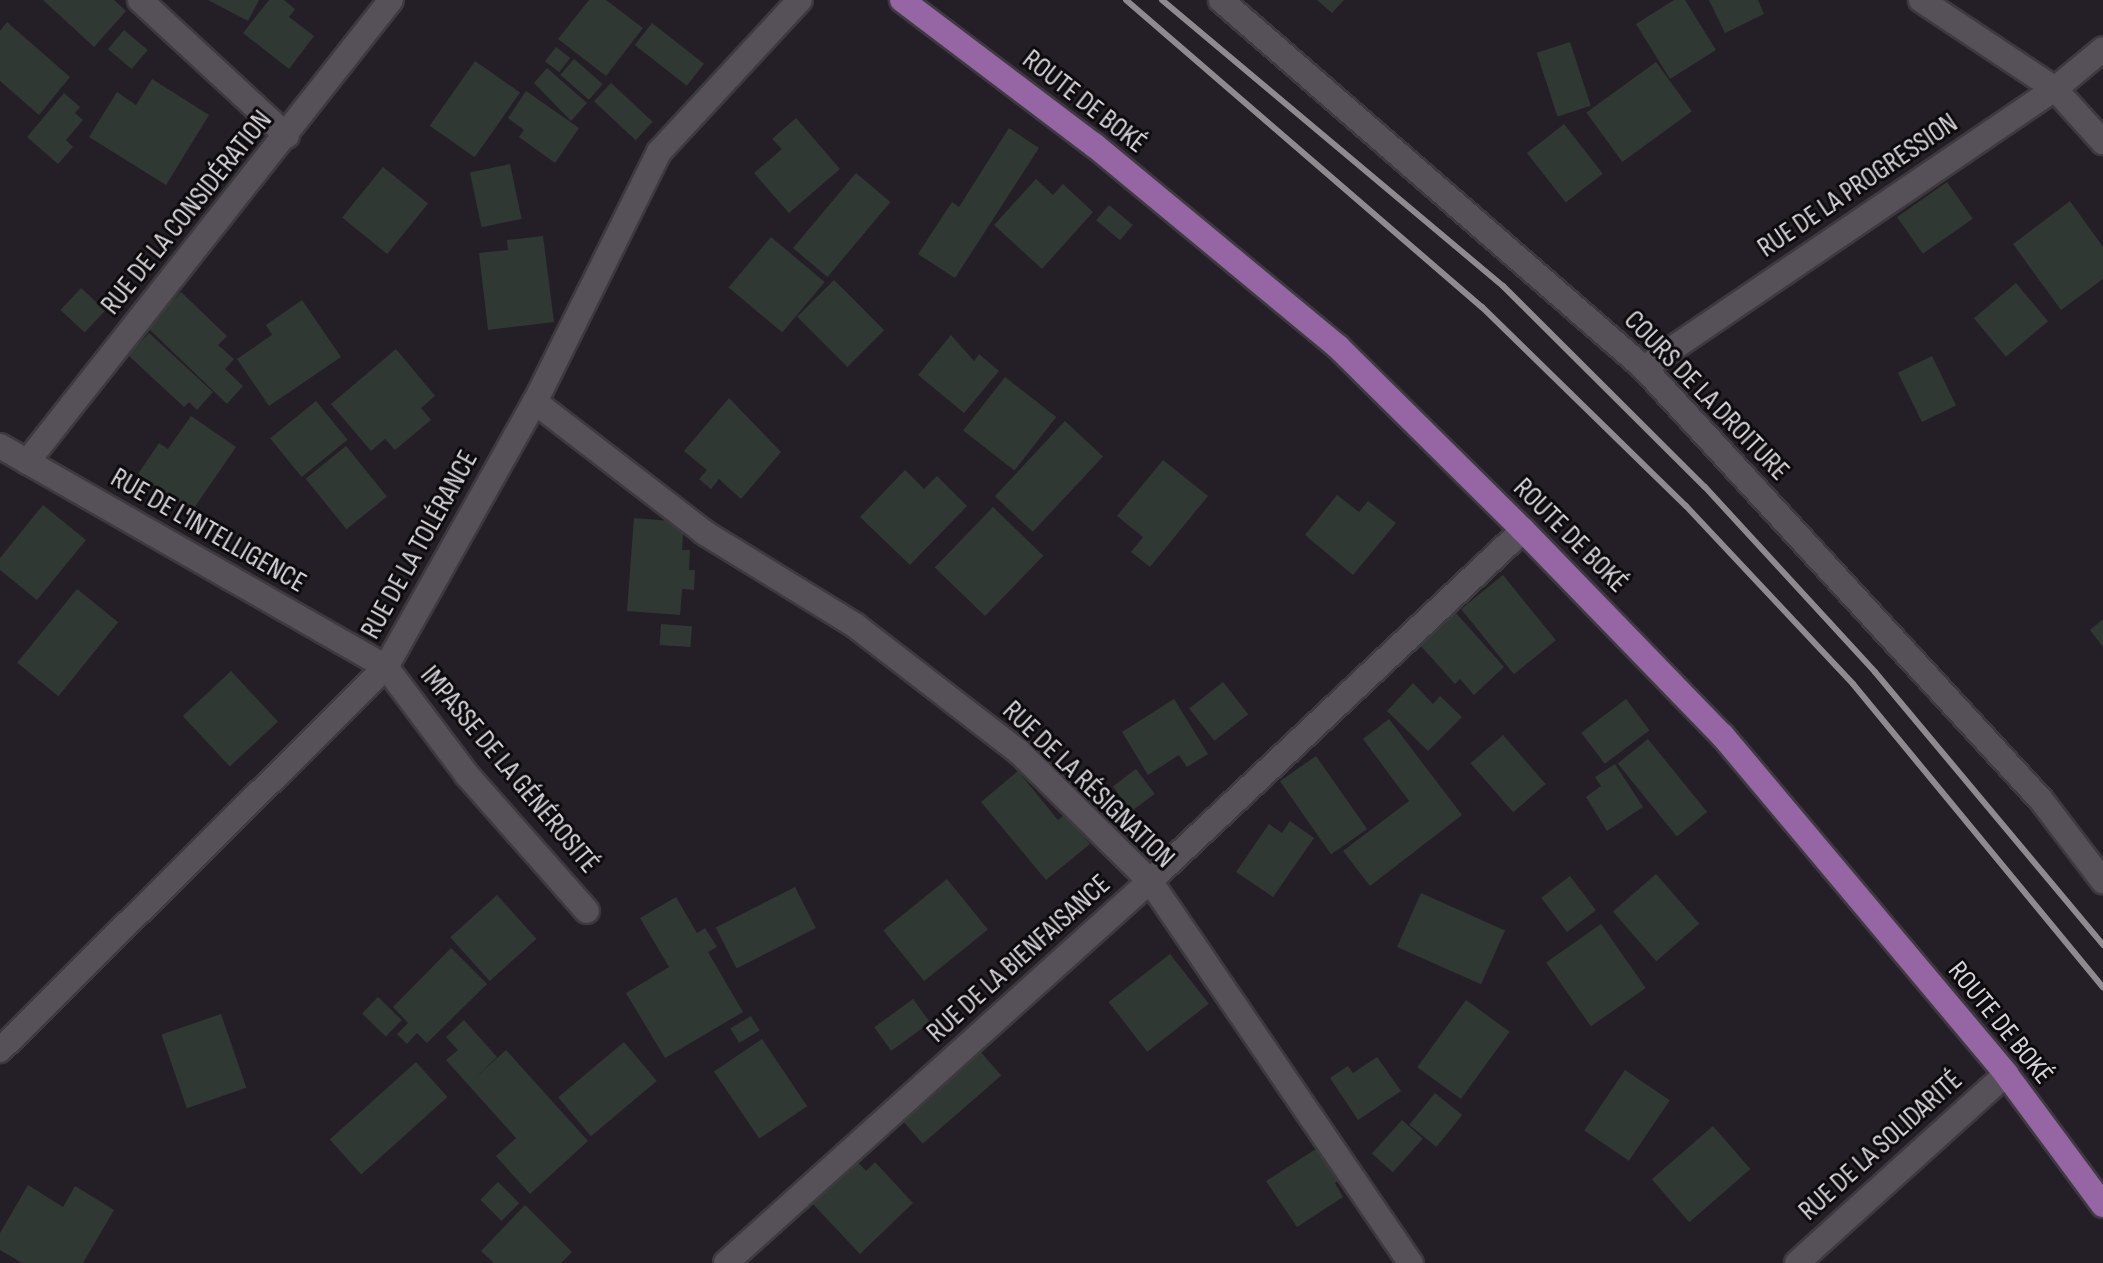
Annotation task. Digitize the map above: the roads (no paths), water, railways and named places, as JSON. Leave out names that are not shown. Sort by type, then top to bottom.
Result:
[{"type":"main road","name":"ROUTE DE BOKÉ","points":[[902,0],[1094,145],[1338,347],[1523,530],[1722,735],[2006,1074],[2103,1205]]},
{"type":"street","points":[[140,0],[287,136]]},
{"type":"street","name":"RUE DE LA CONSIDÉRATION","points":[[27,462],[287,136],[391,0]]},
{"type":"street","name":"RUE DE LA TOLÉRANCE","points":[[0,1050],[386,667],[535,402],[659,152],[800,0]]},
{"type":"street","name":"COURS DE LA DROITURE","points":[[1221,0],[1644,368],[2042,801],[2103,881]]},
{"type":"street","points":[[1921,0],[2055,89],[2103,142]]},
{"type":"street","name":"RUE DE LA PROGRESSION","points":[[1644,368],[2055,89],[2103,49]]},
{"type":"street","name":"RUE DE LA RÉSIGNATION","points":[[535,402],[705,533],[856,626],[1018,751],[1150,881],[1411,1263]]},
{"type":"street","name":"RUE DE L'INTELLIGENCE","points":[[0,446],[386,667]]},
{"type":"street","name":"RUE DE LA BIENFAISANCE","points":[[726,1263],[1150,881],[1523,530]]},
{"type":"street","name":"IMPASSE DE LA GÉNÉROSITÉ","points":[[386,667],[467,775],[587,911]]},
{"type":"street","name":"RUE DE LA SOLIDARITÉ","points":[[1797,1263],[2006,1074]]},
{"type":"railway","points":[[1126,0],[1482,307],[1686,506],[1853,684],[2103,987]]},
{"type":"railway","points":[[1162,0],[1503,286],[1705,487],[1875,672],[2103,945]]}]
